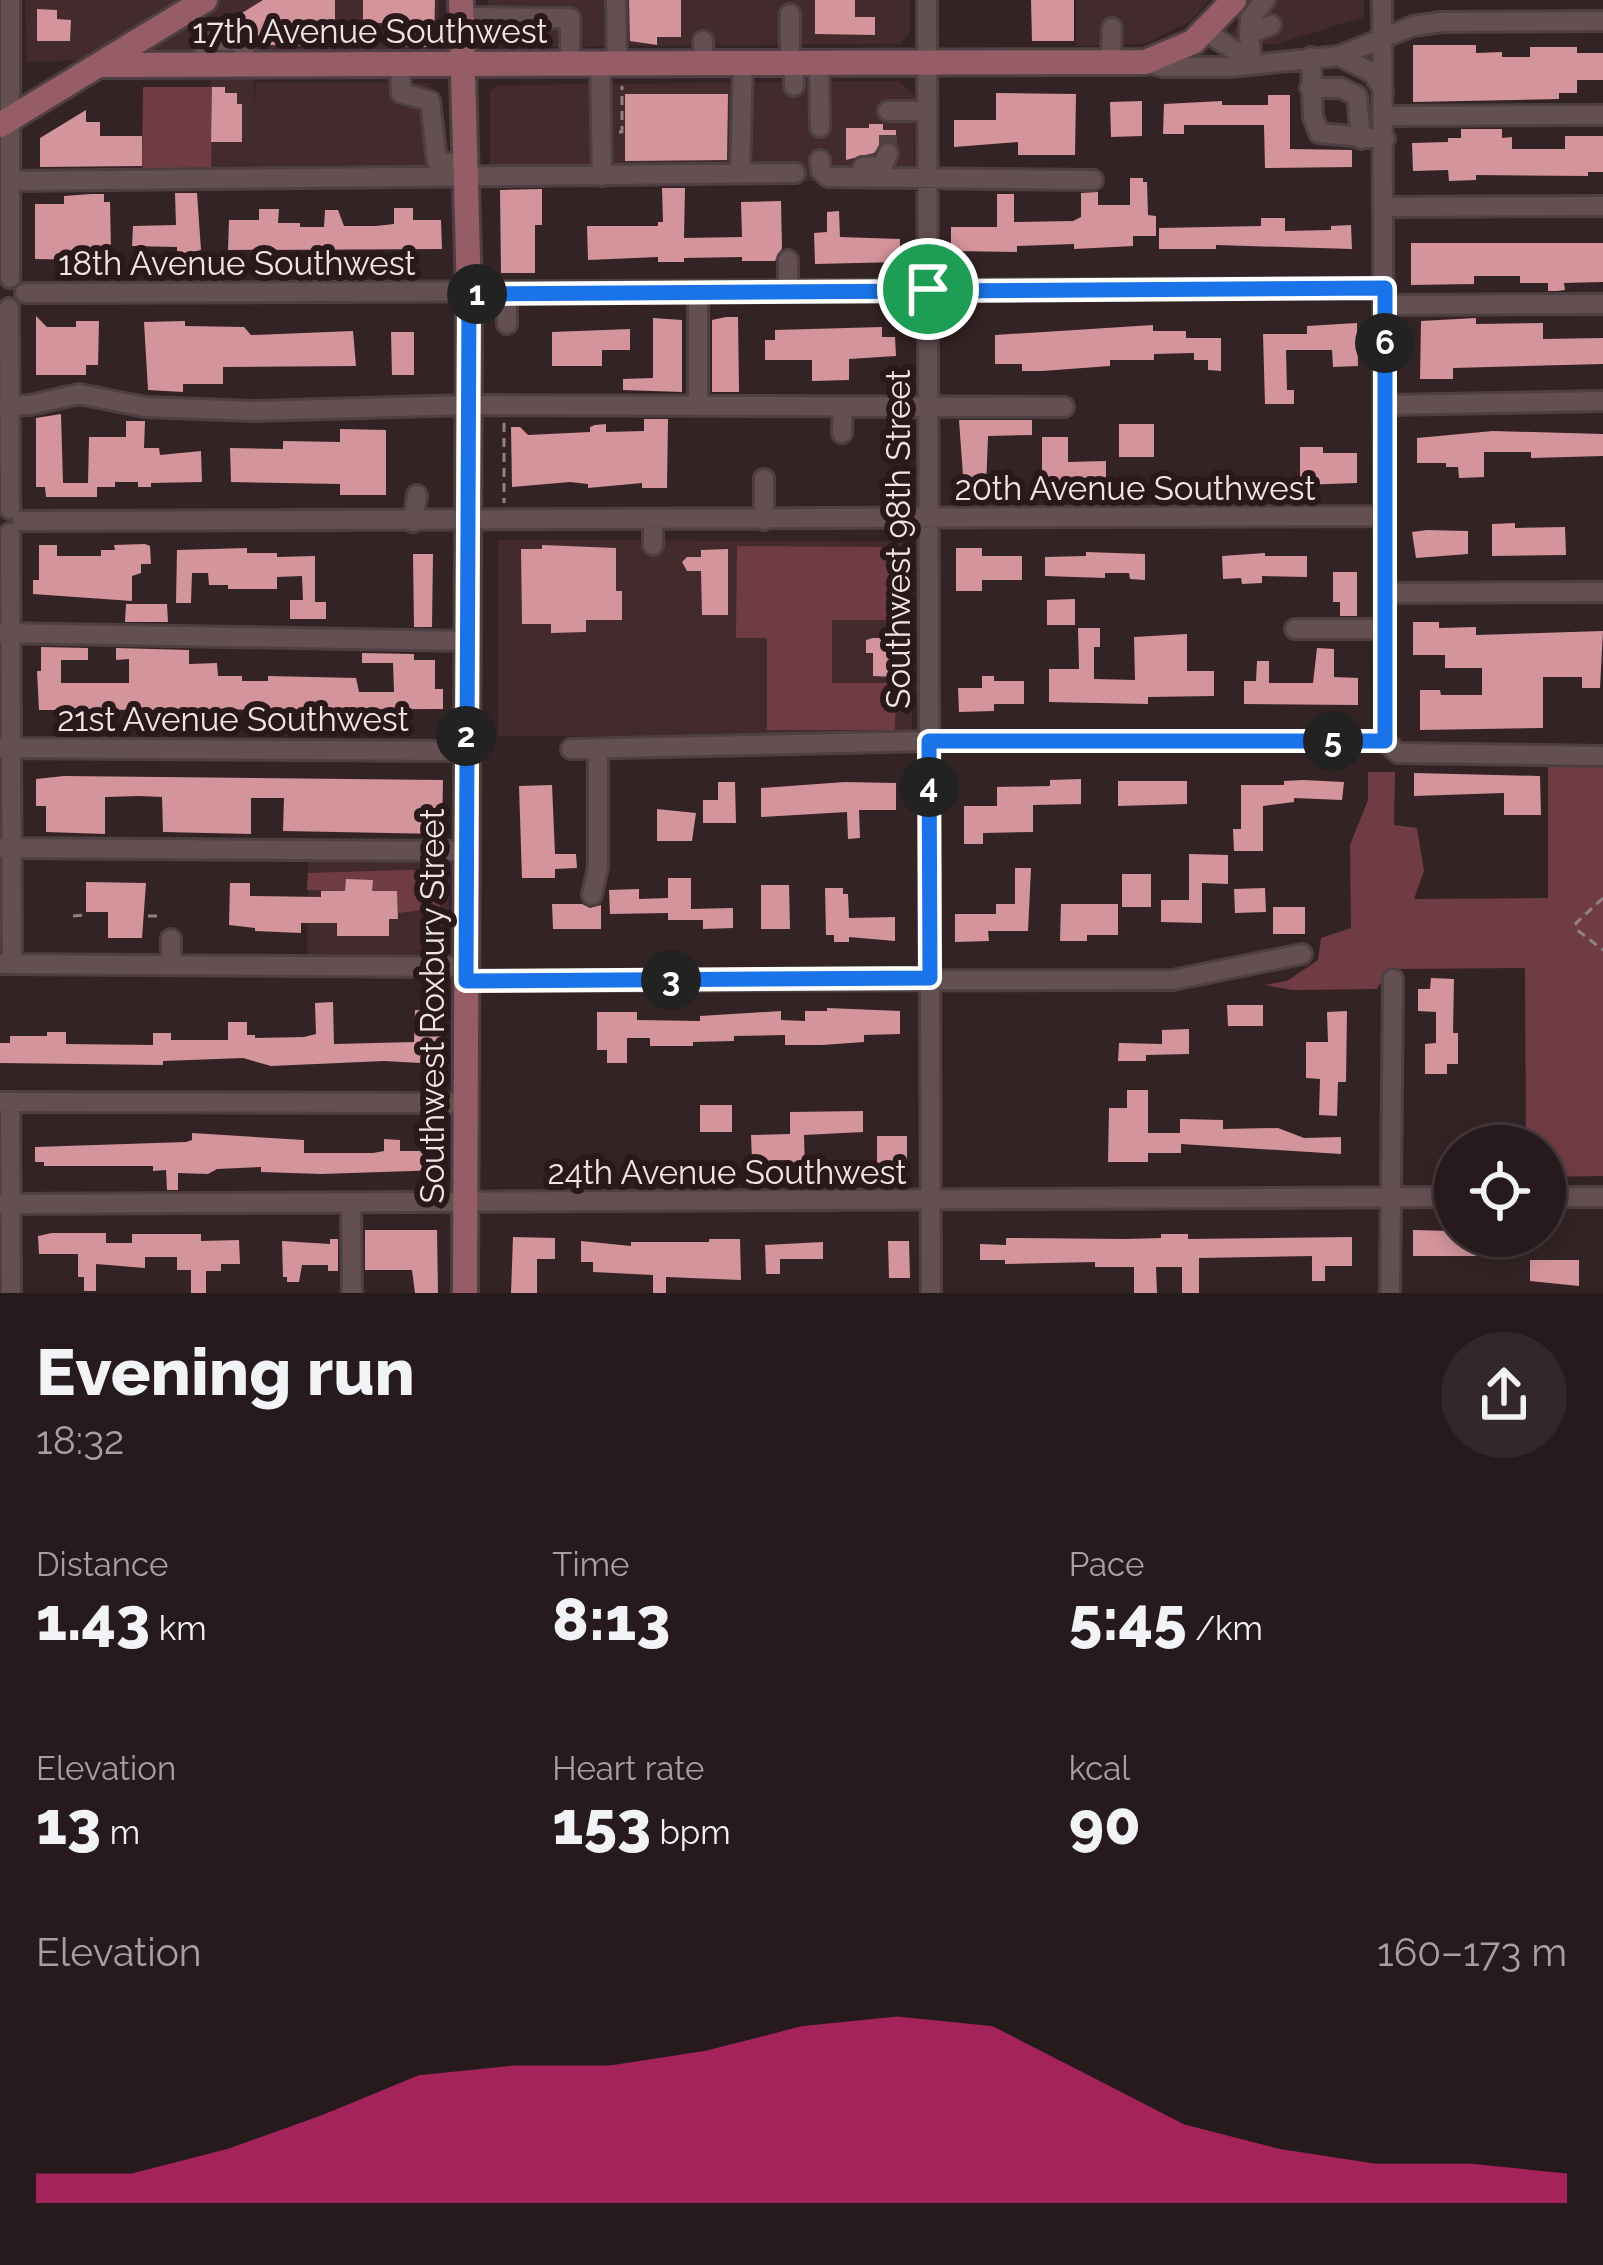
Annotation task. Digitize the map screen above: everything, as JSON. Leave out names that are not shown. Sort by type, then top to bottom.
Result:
[{"type":"main road","points":[[1187,40],[1234,0]]},
{"type":"main road","points":[[5,122],[198,4]]},
{"type":"main road","points":[[198,4],[182,23],[181,40],[188,55],[205,66]]},
{"type":"main road","name":"Southwest Roxbury Street","points":[[461,9],[469,294],[465,1293]]},
{"type":"main road","name":"17th Avenue Southwest","points":[[99,64],[570,63],[614,67],[704,51],[747,54],[799,68],[927,61],[967,73],[1097,56],[1145,62],[1187,40]]},
{"type":"street","points":[[10,0],[5,64],[10,182],[5,280],[20,281],[25,292],[20,305],[5,306],[6,964],[170,965],[319,956],[418,957],[466,974],[1173,980],[1302,954]]},
{"type":"street","points":[[602,176],[618,0]]},
{"type":"street","name":"Southwest 98th Street","points":[[927,0],[931,1293]]},
{"type":"street","points":[[1187,40],[1252,62],[1250,19],[1265,0]]},
{"type":"street","points":[[1382,0],[1385,741]]},
{"type":"street","points":[[461,9],[570,18],[570,63]]},
{"type":"street","points":[[790,14],[799,68],[820,127]]},
{"type":"street","name":"17th Avenue Southwest","points":[[1145,62],[1188,67],[1339,56],[1382,37],[1442,22],[1603,21]]},
{"type":"street","points":[[1250,34],[1271,26]]},
{"type":"street","points":[[1097,56],[1112,28]]},
{"type":"street","points":[[608,32],[614,67]]},
{"type":"street","points":[[740,173],[747,54]]},
{"type":"street","points":[[1339,56],[1373,73],[1383,90]]},
{"type":"street","points":[[1339,56],[1341,88]]},
{"type":"street","points":[[1311,57],[1313,117],[1319,133],[1385,139]]},
{"type":"street","points":[[400,64],[401,93],[430,101],[437,161],[465,171]]},
{"type":"street","points":[[1310,88],[1341,88],[1357,96],[1361,139]]},
{"type":"street","points":[[888,113],[927,111]]},
{"type":"street","points":[[1384,116],[1603,116]]},
{"type":"street","points":[[888,153],[880,167],[828,167],[820,160],[821,171],[828,176],[1094,180]]},
{"type":"street","points":[[10,182],[504,171],[562,184],[602,176],[795,173]]},
{"type":"street","points":[[1385,207],[1603,206]]},
{"type":"street","points":[[788,260],[788,290]]},
{"type":"street","name":"18th Avenue Southwest","points":[[25,292],[469,294],[562,284],[698,291],[928,289],[1603,304]]},
{"type":"street","points":[[698,291],[698,406]]},
{"type":"street","points":[[507,293],[507,324]]},
{"type":"street","points":[[5,406],[79,394],[145,407],[254,411],[529,401],[1064,407]]},
{"type":"street","points":[[1385,405],[1603,401]]},
{"type":"street","points":[[842,434],[843,406]]},
{"type":"street","points":[[764,478],[764,520]]},
{"type":"street","points":[[412,522],[417,495]]},
{"type":"street","name":"20th Avenue Southwest","points":[[8,521],[1385,516]]},
{"type":"street","points":[[653,521],[653,545]]},
{"type":"street","points":[[1384,593],[1603,592]]},
{"type":"street","points":[[1295,629],[1384,629]]},
{"type":"street","points":[[5,633],[468,641]]},
{"type":"street","points":[[571,749],[929,741],[1385,741],[1398,753],[1603,756]]},
{"type":"street","name":"21st Avenue Southwest","points":[[5,748],[466,751]]},
{"type":"street","points":[[592,895],[598,867],[598,749]]},
{"type":"street","points":[[5,848],[68,859],[466,851]]},
{"type":"street","points":[[170,939],[170,965]]},
{"type":"street","points":[[1390,1293],[1393,979]]},
{"type":"street","points":[[11,1293],[5,1102],[465,1103]]},
{"type":"street","points":[[1566,1197],[1603,1196]]},
{"type":"street","name":"24th Avenue Southwest","points":[[6,1204],[1434,1197]]},
{"type":"street","points":[[351,1205],[352,1292]]},
{"type":"path","points":[[614,67],[622,132]]},
{"type":"path","points":[[504,417],[504,505]]},
{"type":"path","points":[[1603,898],[1576,922],[1576,928],[1603,950]]},
{"type":"path","points":[[73,916],[84,915]]},
{"type":"path","points":[[148,916],[159,916]]},
{"type":"shaded area","points":[[25,0],[439,0],[439,52],[254,54],[254,114],[256,82],[431,83],[429,175],[209,177],[211,55],[27,62]]},
{"type":"shaded area","points":[[488,0],[910,0],[910,32],[901,44],[501,47],[489,37]]},
{"type":"shaded area","points":[[1076,0],[1209,0],[1191,21],[1145,44],[1076,46]]},
{"type":"shaded area","points":[[1260,0],[1364,0],[1364,17],[1277,44],[1232,43],[1229,35]]},
{"type":"shaded area","points":[[899,81],[915,96],[914,181],[490,182],[490,91],[498,85]]},
{"type":"shaded area","points":[[143,87],[212,87],[211,173],[142,173]]},
{"type":"shaded area","points":[[498,540],[912,541],[912,737],[498,736]]},
{"type":"shaded area","points":[[737,546],[904,547],[903,620],[832,620],[832,683],[896,683],[895,730],[767,730],[767,638],[736,638]]},
{"type":"shaded area","points":[[1603,760],[1603,1176],[1566,1177],[1566,1125],[1526,1125],[1525,968],[1389,969],[1377,989],[1292,990],[1265,985],[1287,981],[1318,960],[1321,938],[1351,928],[1350,845],[1368,800],[1368,772],[1395,772],[1394,825],[1417,828],[1424,871],[1414,899],[1548,898],[1548,761]]},
{"type":"shaded area","points":[[308,850],[451,851],[447,967],[307,966]]},
{"type":"shaded area","points":[[440,870],[440,908],[398,913],[397,891],[372,891],[372,880],[346,880],[345,891],[307,890],[308,873]]},
{"type":"building","points":[[263,0],[335,0],[335,46],[266,45],[266,36],[242,28],[242,13]]},
{"type":"building","points":[[363,0],[435,0],[434,40],[428,47],[393,46],[393,23],[363,23]]},
{"type":"building","points":[[629,0],[681,0],[681,37],[657,37],[657,45],[630,41]]},
{"type":"building","points":[[815,0],[855,0],[855,17],[875,17],[875,35],[815,34]]},
{"type":"building","points":[[1031,0],[1074,0],[1074,41],[1032,41]]},
{"type":"building","points":[[37,9],[57,10],[57,19],[71,20],[70,41],[37,41]]},
{"type":"building","points":[[1413,45],[1476,45],[1476,53],[1502,52],[1502,57],[1530,57],[1530,47],[1577,47],[1577,53],[1603,53],[1603,80],[1577,80],[1577,93],[1559,93],[1559,99],[1413,102]]},
{"type":"building","points":[[212,87],[237,93],[237,104],[242,104],[242,142],[211,142]]},
{"type":"building","points":[[996,93],[1076,94],[1075,155],[1018,155],[1018,142],[954,147],[954,120],[996,120]]},
{"type":"building","points":[[625,94],[728,94],[727,160],[625,161]]},
{"type":"building","points":[[1268,95],[1290,95],[1290,149],[1352,150],[1352,167],[1265,168],[1264,125],[1184,125],[1184,134],[1163,134],[1164,104],[1268,105]]},
{"type":"building","points":[[1142,101],[1142,136],[1111,137],[1110,102]]},
{"type":"building","points":[[86,110],[86,122],[100,122],[100,136],[142,136],[142,166],[40,167],[40,138]]},
{"type":"building","points":[[869,124],[896,130],[896,143],[885,140],[874,153],[846,160],[846,128],[869,128]]},
{"type":"building","points":[[1461,129],[1502,129],[1502,138],[1512,137],[1512,149],[1565,149],[1565,136],[1603,136],[1603,172],[1588,172],[1588,176],[1476,175],[1476,180],[1449,181],[1448,170],[1413,171],[1412,143],[1448,142],[1448,138],[1461,138]]},
{"type":"building","points":[[1130,178],[1147,182],[1148,215],[1156,216],[1156,236],[1133,236],[1133,246],[1074,249],[1074,244],[1017,246],[1017,252],[951,251],[951,227],[997,227],[997,194],[1014,194],[1014,222],[1073,221],[1081,217],[1081,193],[1098,192],[1098,205],[1130,205]]},
{"type":"building","points":[[662,188],[685,188],[684,238],[742,237],[741,202],[781,201],[782,248],[775,261],[742,261],[742,257],[684,258],[684,262],[658,262],[658,257],[588,260],[587,226],[658,226],[663,222]]},
{"type":"building","points":[[542,189],[542,225],[535,225],[535,273],[501,273],[500,190]]},
{"type":"building","points":[[175,193],[197,193],[201,250],[177,255],[177,247],[132,246],[133,226],[176,225]]},
{"type":"building","points":[[104,194],[104,202],[110,202],[111,250],[86,250],[86,260],[35,259],[35,204],[64,204],[64,196]]},
{"type":"building","points":[[394,208],[413,208],[413,220],[441,220],[442,249],[228,250],[229,220],[259,220],[259,209],[279,209],[278,223],[324,227],[325,210],[338,210],[344,226],[376,226],[394,224]]},
{"type":"building","points":[[839,211],[840,237],[900,239],[900,262],[815,264],[814,233],[827,232],[827,212]]},
{"type":"building","points":[[1261,218],[1285,218],[1285,231],[1351,225],[1352,249],[1216,245],[1216,249],[1159,249],[1159,228],[1261,226]]},
{"type":"building","points":[[1411,243],[1603,243],[1603,282],[1564,283],[1565,290],[1557,291],[1548,291],[1548,283],[1520,283],[1520,276],[1474,276],[1474,284],[1411,285]]},
{"type":"building","points":[[36,316],[47,327],[99,321],[98,365],[86,365],[86,375],[36,375]]},
{"type":"building","points":[[738,317],[739,392],[712,392],[712,320]]},
{"type":"building","points":[[653,318],[682,320],[682,392],[623,390],[623,379],[653,378]]},
{"type":"building","points":[[1476,318],[1476,324],[1543,323],[1543,339],[1603,338],[1603,364],[1453,368],[1453,379],[1420,379],[1421,321]]},
{"type":"building","points":[[185,321],[185,326],[244,327],[251,335],[353,331],[356,366],[223,367],[223,384],[183,384],[183,392],[148,390],[144,322]]},
{"type":"building","points":[[1357,323],[1358,366],[1333,367],[1332,350],[1286,350],[1287,390],[1294,390],[1294,404],[1265,404],[1263,334],[1307,334],[1307,326]]},
{"type":"building","points":[[1153,325],[1153,331],[1186,331],[1186,338],[1221,338],[1221,371],[1208,370],[1208,360],[1194,360],[1194,353],[1154,354],[1154,360],[1110,360],[1110,366],[1042,371],[1022,371],[1022,364],[995,364],[995,335]]},
{"type":"building","points":[[882,327],[882,337],[895,337],[896,356],[849,359],[849,380],[812,381],[812,360],[765,360],[765,340],[775,340],[775,330]]},
{"type":"building","points":[[630,329],[630,350],[602,350],[602,366],[552,366],[552,332]]},
{"type":"building","points":[[391,332],[414,332],[414,375],[392,375]]},
{"type":"building","points":[[61,414],[63,483],[88,483],[89,437],[126,437],[126,421],[145,421],[144,448],[159,448],[160,455],[201,451],[202,482],[138,487],[138,482],[115,482],[115,487],[97,487],[97,497],[46,497],[45,487],[36,487],[36,418]]},
{"type":"building","points":[[644,419],[668,419],[667,488],[642,488],[642,483],[588,488],[588,484],[570,482],[512,487],[511,427],[520,427],[528,435],[590,432],[590,427],[606,424],[606,432],[644,431]]},
{"type":"building","points":[[959,420],[1032,420],[1032,435],[988,436],[986,489],[964,489]]},
{"type":"building","points":[[1119,424],[1154,424],[1154,457],[1119,457]]},
{"type":"building","points":[[340,429],[386,430],[386,495],[340,495],[340,484],[231,482],[230,448],[283,449],[283,441],[340,442]]},
{"type":"building","points":[[1493,431],[1603,434],[1603,456],[1531,458],[1531,452],[1484,452],[1484,477],[1459,478],[1458,467],[1417,463],[1417,438]]},
{"type":"building","points":[[1042,437],[1068,437],[1068,462],[1106,461],[1106,487],[1042,484]]},
{"type":"building","points":[[1300,447],[1357,453],[1357,483],[1300,485]]},
{"type":"building","points":[[1515,523],[1515,528],[1565,527],[1566,555],[1492,556],[1492,524]]},
{"type":"building","points":[[1468,531],[1468,554],[1416,558],[1412,532]]},
{"type":"building","points":[[39,545],[57,545],[57,556],[101,556],[101,550],[115,550],[114,545],[150,546],[151,564],[141,564],[141,573],[132,576],[132,601],[33,594],[33,580],[39,580]]},
{"type":"building","points":[[542,545],[616,548],[622,620],[586,620],[586,632],[551,633],[551,624],[522,624],[521,549],[542,549]]},
{"type":"building","points":[[247,548],[247,553],[277,553],[277,557],[315,556],[315,602],[326,602],[326,619],[290,619],[290,600],[303,600],[302,576],[277,577],[277,589],[228,589],[228,585],[209,585],[208,573],[192,573],[191,603],[176,603],[177,550]]},
{"type":"building","points":[[956,548],[982,548],[982,556],[1022,556],[1022,580],[982,580],[982,591],[956,591]]},
{"type":"building","points":[[728,549],[728,615],[702,615],[701,571],[687,571],[682,562],[701,557],[701,550]]},
{"type":"building","points":[[1086,552],[1145,554],[1145,580],[1130,579],[1129,573],[1105,573],[1105,578],[1045,576],[1045,557],[1086,556]]},
{"type":"building","points":[[413,554],[433,554],[432,627],[414,627]]},
{"type":"building","points":[[1222,556],[1307,556],[1307,577],[1262,576],[1262,583],[1242,584],[1241,578],[1223,579]]},
{"type":"building","points":[[1333,572],[1357,572],[1357,616],[1340,616],[1340,602],[1333,602]]},
{"type":"building","points":[[1075,599],[1075,625],[1047,625],[1047,600]]},
{"type":"building","points":[[126,604],[167,604],[168,622],[125,622]]},
{"type":"building","points":[[1413,622],[1439,622],[1439,628],[1476,627],[1476,635],[1603,631],[1600,688],[1582,688],[1582,677],[1543,677],[1543,728],[1420,730],[1420,690],[1482,695],[1482,668],[1445,668],[1445,655],[1413,655]]},
{"type":"building","points":[[1078,628],[1100,628],[1100,647],[1094,647],[1094,679],[1135,680],[1134,637],[1187,634],[1187,671],[1214,671],[1214,696],[1148,697],[1148,704],[1049,702],[1049,669],[1079,669]]},
{"type":"building","points":[[893,638],[893,677],[873,676],[873,653],[866,653],[866,640]]},
{"type":"building","points":[[41,647],[88,648],[88,660],[61,660],[61,683],[129,683],[129,659],[116,660],[116,648],[189,650],[189,664],[217,663],[218,676],[242,676],[242,681],[268,681],[268,676],[356,678],[359,692],[394,692],[393,663],[362,663],[362,653],[414,654],[414,660],[435,660],[435,689],[443,689],[443,709],[39,710]]},
{"type":"building","points":[[1317,648],[1334,649],[1334,677],[1358,678],[1358,705],[1244,704],[1244,681],[1256,681],[1257,661],[1269,661],[1269,683],[1313,683]]},
{"type":"building","points":[[982,676],[1024,681],[1024,704],[994,704],[994,711],[959,712],[958,688],[982,688]]},
{"type":"building","points":[[1414,773],[1540,776],[1541,815],[1504,815],[1504,793],[1414,796]]},
{"type":"building","points":[[36,779],[443,780],[442,834],[283,831],[284,798],[251,798],[251,834],[163,832],[162,797],[139,796],[105,797],[105,834],[46,832],[46,806],[36,806]]},
{"type":"building","points":[[1081,779],[1081,804],[1033,805],[1033,832],[983,833],[983,844],[964,844],[964,806],[997,806],[997,787],[1050,786],[1050,780]]},
{"type":"building","points":[[1118,781],[1187,781],[1187,804],[1118,806]]},
{"type":"building","points":[[718,782],[735,782],[736,823],[703,823],[703,800],[718,800]]},
{"type":"building","points":[[1344,782],[1342,800],[1294,798],[1294,802],[1263,806],[1263,851],[1234,851],[1233,829],[1241,829],[1241,785]]},
{"type":"building","points":[[896,783],[896,810],[859,810],[860,838],[848,839],[847,812],[761,817],[761,788]]},
{"type":"building","points":[[552,785],[555,854],[576,854],[577,868],[555,869],[555,878],[522,878],[519,786]]},
{"type":"building","points":[[657,809],[696,813],[692,841],[657,841]]},
{"type":"building","points":[[1189,854],[1228,855],[1228,884],[1202,883],[1202,923],[1161,922],[1161,900],[1189,900]]},
{"type":"building","points":[[1015,868],[1031,868],[1028,931],[988,931],[989,941],[955,942],[955,914],[996,914],[996,904],[1015,904]]},
{"type":"building","points":[[1122,874],[1151,874],[1151,907],[1122,907]]},
{"type":"building","points":[[668,878],[691,878],[691,909],[733,908],[733,928],[703,929],[703,920],[668,920],[668,913],[610,914],[609,890],[639,889],[639,899],[668,898]]},
{"type":"building","points":[[346,879],[373,880],[372,891],[397,891],[398,919],[389,919],[389,936],[337,936],[337,923],[301,923],[301,933],[229,925],[230,883],[250,883],[250,896],[321,897],[321,891],[345,891]]},
{"type":"building","points":[[86,882],[146,883],[142,938],[108,938],[108,912],[86,912]]},
{"type":"building","points":[[761,885],[789,885],[790,929],[761,929]]},
{"type":"building","points":[[825,888],[843,888],[843,894],[848,894],[849,918],[895,917],[895,941],[849,937],[849,942],[834,942],[834,935],[826,935]]},
{"type":"building","points":[[1265,888],[1266,912],[1235,913],[1234,889]]},
{"type":"building","points":[[552,904],[601,905],[601,929],[553,929]]},
{"type":"building","points":[[1061,904],[1118,904],[1118,935],[1060,941]]},
{"type":"building","points":[[1273,907],[1305,907],[1305,934],[1273,934]]},
{"type":"building","points":[[1431,978],[1454,979],[1458,1064],[1447,1064],[1447,1074],[1425,1074],[1425,1044],[1436,1043],[1436,1012],[1418,1011],[1418,989],[1430,989]]},
{"type":"building","points":[[333,1002],[334,1044],[414,1042],[415,1010],[443,1011],[445,1059],[439,1059],[439,1064],[384,1061],[271,1066],[243,1058],[163,1061],[163,1065],[0,1063],[0,1043],[10,1043],[10,1036],[47,1036],[47,1032],[66,1032],[66,1044],[153,1045],[153,1033],[171,1033],[171,1040],[228,1040],[228,1022],[247,1022],[247,1035],[255,1038],[304,1037],[316,1034],[315,1003]]},
{"type":"building","points":[[1227,1005],[1263,1005],[1263,1026],[1228,1026]]},
{"type":"building","points":[[781,1011],[781,1020],[805,1021],[805,1011],[900,1011],[900,1034],[864,1035],[864,1042],[822,1045],[785,1045],[785,1035],[734,1036],[734,1041],[693,1042],[693,1046],[650,1046],[650,1038],[627,1038],[627,1063],[607,1063],[607,1050],[597,1050],[597,1012],[637,1012],[637,1020],[700,1021],[700,1016]]},
{"type":"building","points":[[1347,1011],[1346,1082],[1338,1082],[1337,1116],[1319,1115],[1320,1079],[1306,1078],[1306,1042],[1328,1042],[1327,1012]]},
{"type":"building","points":[[1189,1029],[1189,1054],[1118,1061],[1119,1043],[1162,1044],[1162,1030]]},
{"type":"building","points":[[1127,1090],[1148,1090],[1148,1133],[1180,1133],[1180,1119],[1223,1120],[1223,1129],[1278,1128],[1304,1138],[1341,1137],[1341,1154],[1181,1144],[1181,1153],[1148,1153],[1148,1162],[1108,1162],[1109,1108],[1127,1108]]},
{"type":"building","points":[[700,1105],[732,1105],[732,1132],[700,1132]]},
{"type":"building","points":[[863,1111],[863,1132],[804,1135],[805,1168],[785,1168],[785,1160],[752,1161],[751,1135],[790,1134],[790,1112]]},
{"type":"building","points":[[192,1133],[304,1140],[304,1153],[373,1153],[384,1151],[384,1139],[400,1140],[400,1151],[444,1151],[443,1170],[321,1174],[261,1172],[261,1167],[217,1169],[208,1174],[178,1173],[178,1190],[167,1190],[166,1170],[153,1171],[153,1166],[44,1166],[44,1162],[35,1162],[35,1147],[186,1142],[192,1140]]},
{"type":"building","points":[[877,1136],[907,1136],[907,1166],[877,1166]]},
{"type":"building","points":[[365,1230],[437,1230],[438,1293],[415,1293],[412,1270],[365,1270]]},
{"type":"building","points":[[1413,1230],[1434,1231],[1434,1256],[1413,1256]]},
{"type":"building","points":[[106,1233],[106,1243],[132,1243],[132,1234],[201,1234],[201,1241],[239,1240],[240,1264],[221,1264],[221,1271],[206,1271],[206,1293],[191,1293],[191,1270],[177,1270],[177,1257],[145,1257],[145,1268],[96,1264],[96,1291],[84,1291],[84,1277],[78,1277],[78,1254],[39,1254],[38,1236]]},
{"type":"building","points":[[1161,1234],[1188,1234],[1188,1239],[1352,1237],[1352,1266],[1325,1266],[1325,1281],[1312,1281],[1312,1256],[1199,1258],[1199,1293],[1182,1293],[1182,1267],[1156,1267],[1157,1293],[1134,1293],[1134,1267],[980,1260],[980,1244],[1006,1245],[1006,1238],[1126,1239],[1161,1238]]},
{"type":"building","points":[[513,1237],[555,1238],[555,1259],[537,1259],[537,1293],[511,1293]]},
{"type":"building","points":[[330,1239],[338,1239],[338,1271],[328,1271],[328,1265],[302,1265],[299,1282],[287,1282],[282,1241],[330,1244]]},
{"type":"building","points":[[740,1239],[741,1280],[666,1277],[666,1293],[653,1293],[653,1275],[593,1272],[593,1262],[581,1262],[581,1241],[631,1246],[631,1242]]},
{"type":"building","points":[[888,1241],[909,1241],[910,1278],[889,1278]]},
{"type":"building","points":[[823,1242],[823,1259],[780,1259],[780,1274],[766,1274],[765,1245]]},
{"type":"building","points":[[1530,1260],[1579,1260],[1579,1286],[1530,1281]]},
{"type":"tunnel","points":[[888,130],[888,153]]},
{"type":"route","points":[[1385,288],[1385,741],[929,741],[930,978],[466,981],[469,294],[928,289],[1385,288]]}]
